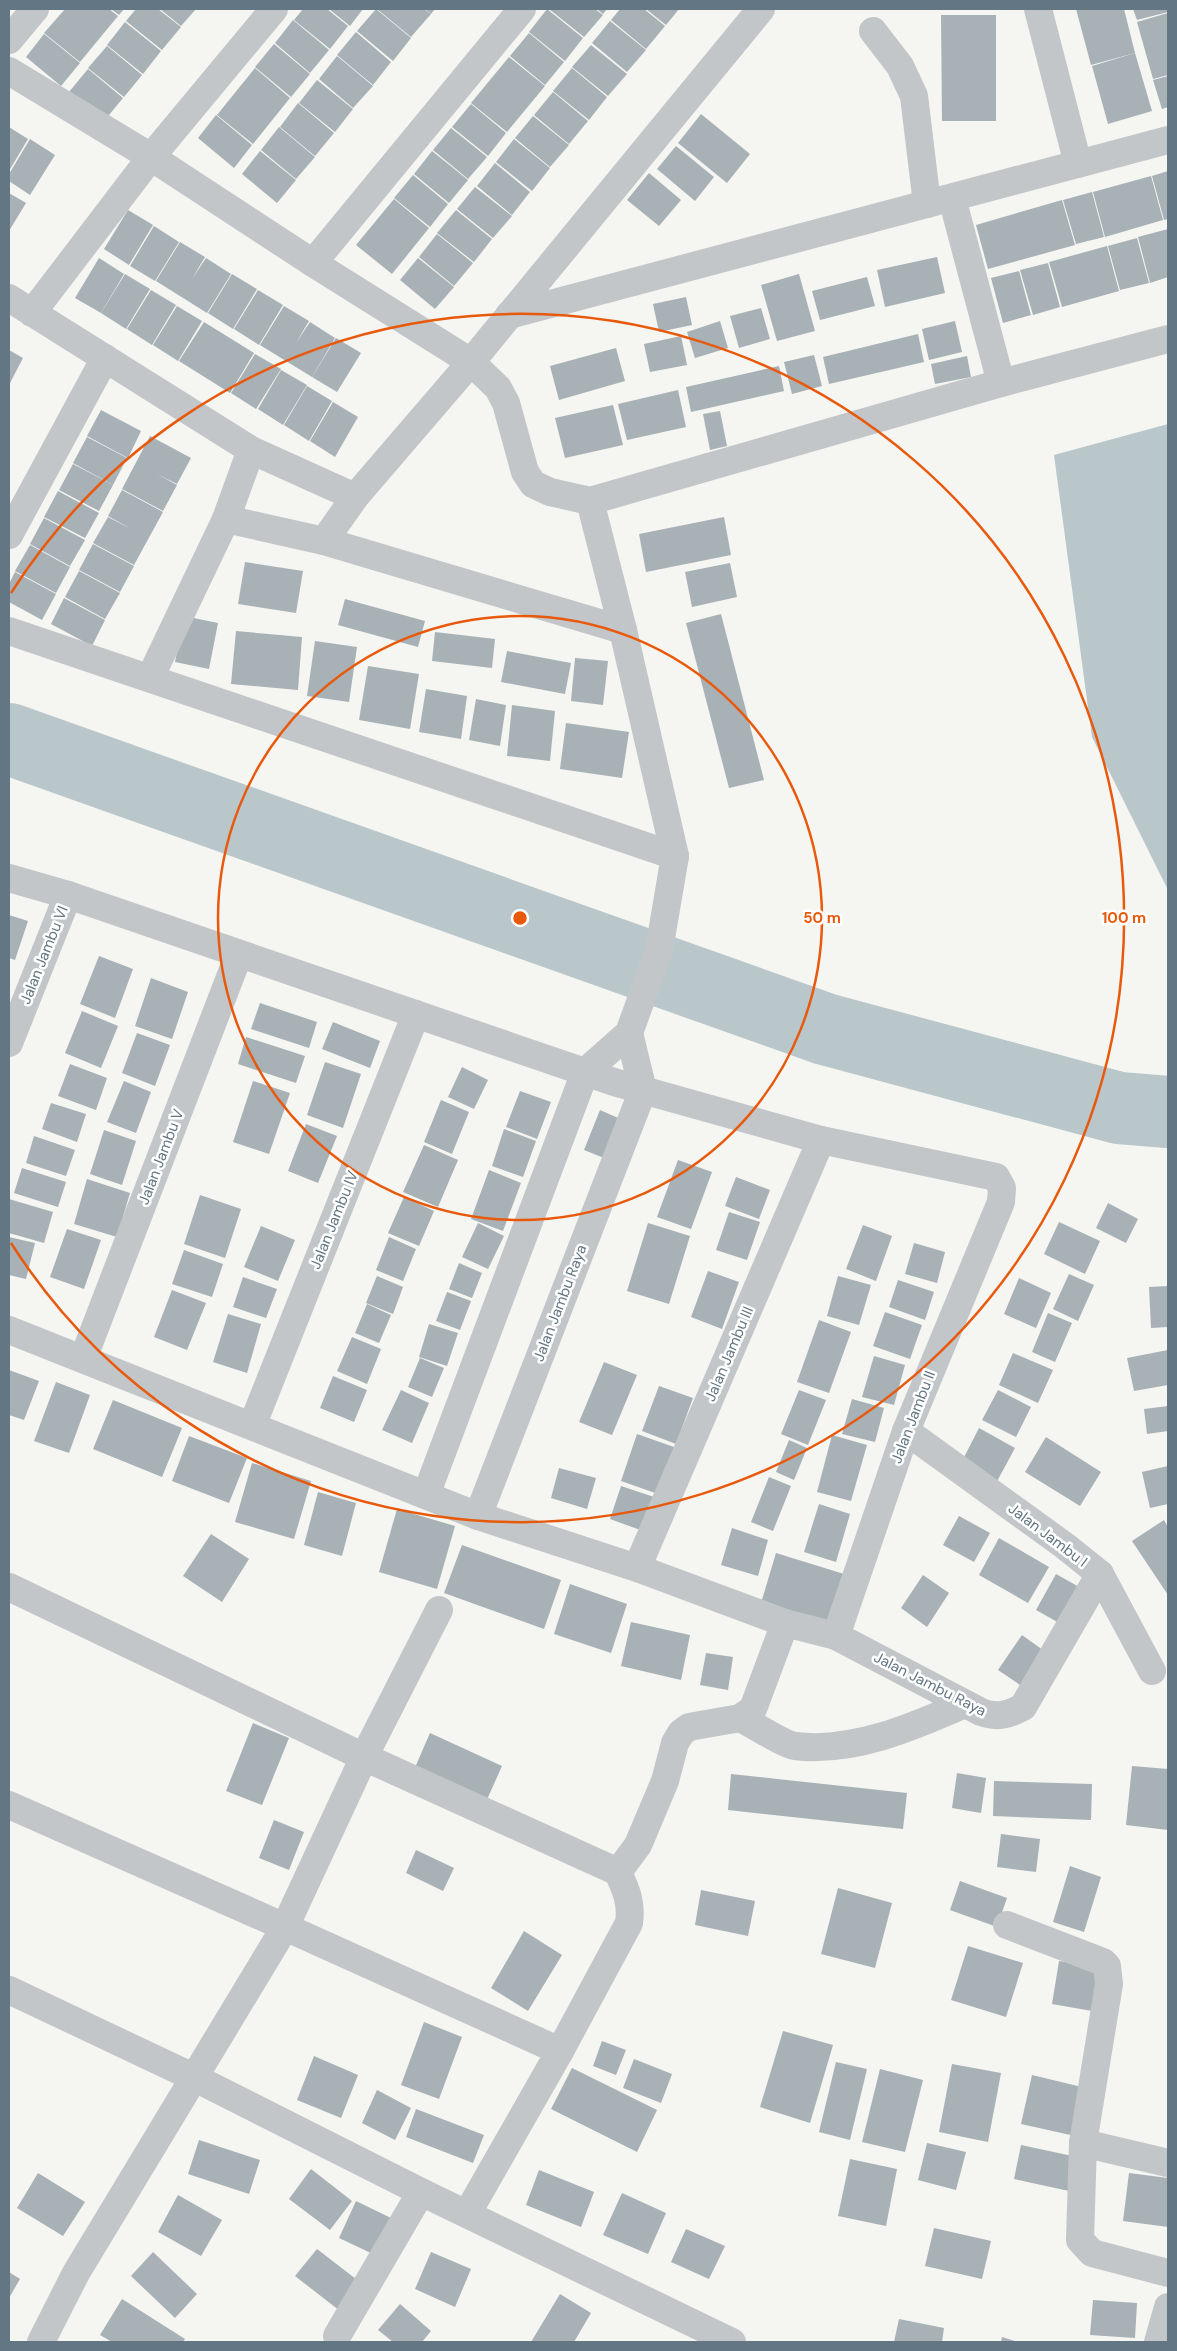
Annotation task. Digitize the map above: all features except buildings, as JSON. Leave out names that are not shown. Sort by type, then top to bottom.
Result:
[{"type":"street","points":[[9,40],[35,9]]},
{"type":"street","points":[[32,312],[151,156],[274,9]]},
{"type":"street","points":[[313,263],[522,9]]},
{"type":"street","points":[[324,541],[356,497],[471,362],[761,9]]},
{"type":"street","points":[[1038,9],[1078,164]]},
{"type":"street","points":[[873,31],[900,66],[914,96],[939,201],[1001,383]]},
{"type":"street","points":[[9,71],[151,156],[313,263],[471,362],[498,388],[506,403],[525,472],[533,484],[550,492],[590,501],[1001,383],[1168,339]]},
{"type":"street","points":[[509,315],[1168,140]]},
{"type":"street","points":[[9,298],[251,450],[356,497]]},
{"type":"street","points":[[9,536],[105,358]]},
{"type":"street","points":[[150,678],[226,519],[251,450]]},
{"type":"street","points":[[426,1496],[585,1072],[628,1033],[660,950],[675,856],[624,630],[590,501]]},
{"type":"street","points":[[226,519],[324,541],[624,630]]},
{"type":"street","points":[[9,631],[675,856]]},
{"type":"street","points":[[9,878],[68,895],[585,1072],[821,1140]]},
{"type":"street","name":"Jalan Jambu VI","points":[[9,1043],[68,895]]},
{"type":"street","name":"Jalan Jambu V","points":[[83,1359],[239,954]]},
{"type":"street","name":"Jalan Jambu IV","points":[[252,1426],[416,1014]]},
{"type":"street","points":[[628,1033],[643,1090]]},
{"type":"street","name":"Jalan Jambu Raya","points":[[478,1516],[643,1090]]},
{"type":"street","name":"Jalan Jambu II","points":[[821,1140],[996,1177],[1002,1188],[1001,1202],[906,1431],[836,1636]]},
{"type":"street","name":"Jalan Jambu III","points":[[637,1568],[821,1140]]},
{"type":"street","name":"Jalan Jambu Raya","points":[[9,1330],[478,1516],[637,1568],[785,1623],[836,1636],[991,1716],[1013,1712],[1022,1707],[1100,1574]]},
{"type":"street","name":"Jalan Jambu I","points":[[906,1431],[1065,1546],[1100,1574],[1152,1671]]},
{"type":"street","points":[[9,1587],[364,1757],[618,1872],[631,1909],[629,1923],[560,2051],[467,2214]]},
{"type":"street","points":[[41,2342],[76,2273],[285,1927],[364,1757],[439,1610]]},
{"type":"street","points":[[618,1872],[638,1845],[665,1781],[675,1743],[681,1733],[689,1726],[740,1718],[753,1709],[785,1623]]},
{"type":"street","points":[[740,1718],[793,1746],[839,1746],[898,1731],[965,1704]]},
{"type":"street","points":[[9,1805],[560,2051]]},
{"type":"street","points":[[1007,1925],[1103,1962],[1107,1966],[1109,1984],[1083,2142],[1080,2240],[1092,2253],[1168,2273]]},
{"type":"street","points":[[9,1990],[193,2077],[422,2192],[732,2342]]},
{"type":"street","points":[[1083,2142],[1168,2163]]},
{"type":"street","points":[[337,2336],[422,2192]]},
{"type":"street","points":[[1158,2342],[1168,2307]]},
{"type":"shaded area","points":[[1168,424],[1168,890],[1092,737],[1054,455]]},
{"type":"waterway","points":[[9,739],[825,1029],[1119,1108],[1168,1112]]}]
